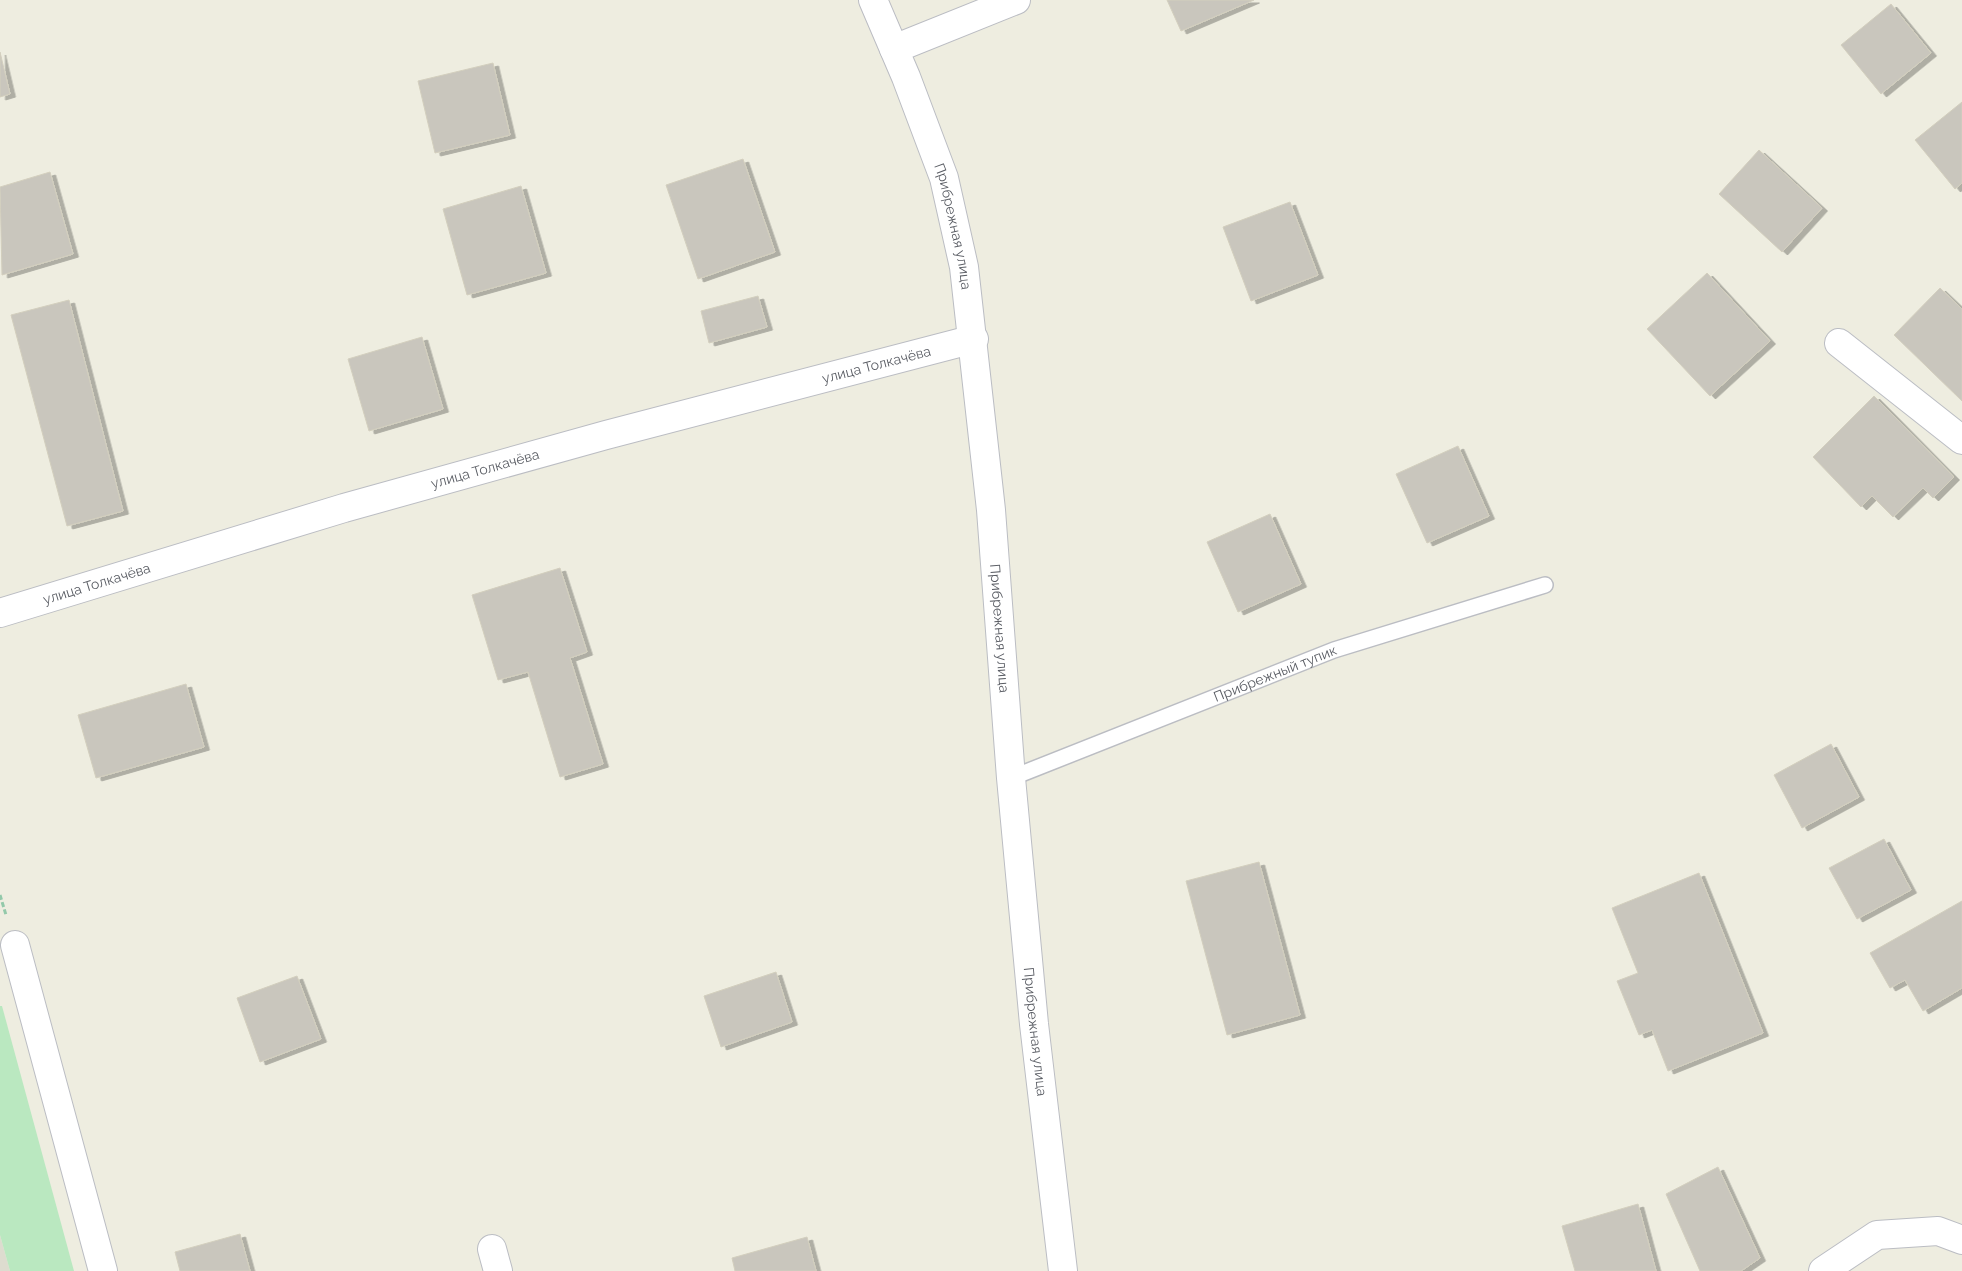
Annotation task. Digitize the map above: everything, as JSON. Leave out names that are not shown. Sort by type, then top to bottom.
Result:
[{"type":"street","name":"Прибрежная улица","points":[[872,0],[894,49],[944,178],[964,267],[974,339],[991,510],[1011,778],[1034,1024],[1063,1271]]},
{"type":"street","points":[[894,49],[1016,0]]},
{"type":"street","name":"улица Толкачёва","points":[[0,613],[344,508],[616,432],[974,339]]},
{"type":"street","points":[[1839,343],[1962,440]]},
{"type":"street","points":[[15,945],[103,1271]]},
{"type":"street","points":[[1823,1271],[1877,1235],[1938,1231],[1962,1240]]},
{"type":"lane","name":"Прибрежный тупик","points":[[1011,778],[1334,650],[1545,585]]},
{"type":"shaded area","points":[[0,1235],[10,1271],[0,1271]]},
{"type":"green space","points":[[0,1006],[2,1006],[74,1271],[10,1271],[0,1235]]},
{"type":"building","points":[[1167,0],[1254,0],[1181,31]]},
{"type":"building","points":[[1891,4],[1931,53],[1881,94],[1841,45]]},
{"type":"building","points":[[0,52],[10,94],[0,97]]},
{"type":"building","points":[[493,63],[510,135],[435,153],[418,81]]},
{"type":"building","points":[[1962,102],[1962,183],[1955,189],[1915,140]]},
{"type":"building","points":[[1759,150],[1822,208],[1782,252],[1719,194]]},
{"type":"building","points":[[743,159],[775,252],[698,279],[666,185]]},
{"type":"building","points":[[50,172],[73,254],[2,275],[0,187]]},
{"type":"building","points":[[521,186],[546,273],[467,295],[443,209]]},
{"type":"building","points":[[1290,202],[1318,275],[1251,301],[1223,227]]},
{"type":"building","points":[[1707,273],[1770,341],[1710,396],[1647,329]]},
{"type":"building","points":[[1940,288],[1962,309],[1962,401],[1894,335]]},
{"type":"building","points":[[758,296],[767,327],[709,343],[701,311]]},
{"type":"building","points":[[69,300],[123,511],[67,526],[11,315]]},
{"type":"building","points":[[422,337],[443,409],[369,431],[348,359]]},
{"type":"building","points":[[1874,396],[1954,477],[1933,498],[1923,488],[1893,517],[1872,496],[1861,507],[1813,457]]},
{"type":"building","points":[[1458,446],[1489,516],[1427,543],[1396,474]]},
{"type":"building","points":[[1270,514],[1301,584],[1238,612],[1207,542]]},
{"type":"building","points":[[560,568],[587,652],[570,658],[603,764],[560,777],[528,672],[498,680],[472,595]]},
{"type":"building","points":[[186,684],[204,747],[96,778],[78,715]]},
{"type":"building","points":[[1831,744],[1859,797],[1802,828],[1774,775]]},
{"type":"building","points":[[1884,839],[1911,890],[1857,919],[1829,868]]},
{"type":"building","points":[[1259,862],[1300,1015],[1227,1035],[1186,881]]},
{"type":"building","points":[[1699,873],[1763,1033],[1668,1071],[1652,1030],[1639,1035],[1617,981],[1638,973],[1612,908]]},
{"type":"building","points":[[1962,901],[1962,988],[1923,1011],[1905,980],[1890,988],[1870,953]]},
{"type":"building","points":[[776,972],[792,1022],[721,1047],[704,996]]},
{"type":"building","points":[[297,976],[321,1039],[260,1062],[237,998]]},
{"type":"building","points":[[1718,1167],[1760,1258],[1741,1271],[1700,1271],[1666,1194]]},
{"type":"building","points":[[1638,1204],[1656,1271],[1575,1271],[1562,1226]]},
{"type":"building","points":[[240,1234],[250,1271],[180,1271],[175,1252]]},
{"type":"building","points":[[807,1237],[816,1271],[735,1271],[732,1258]]}]
